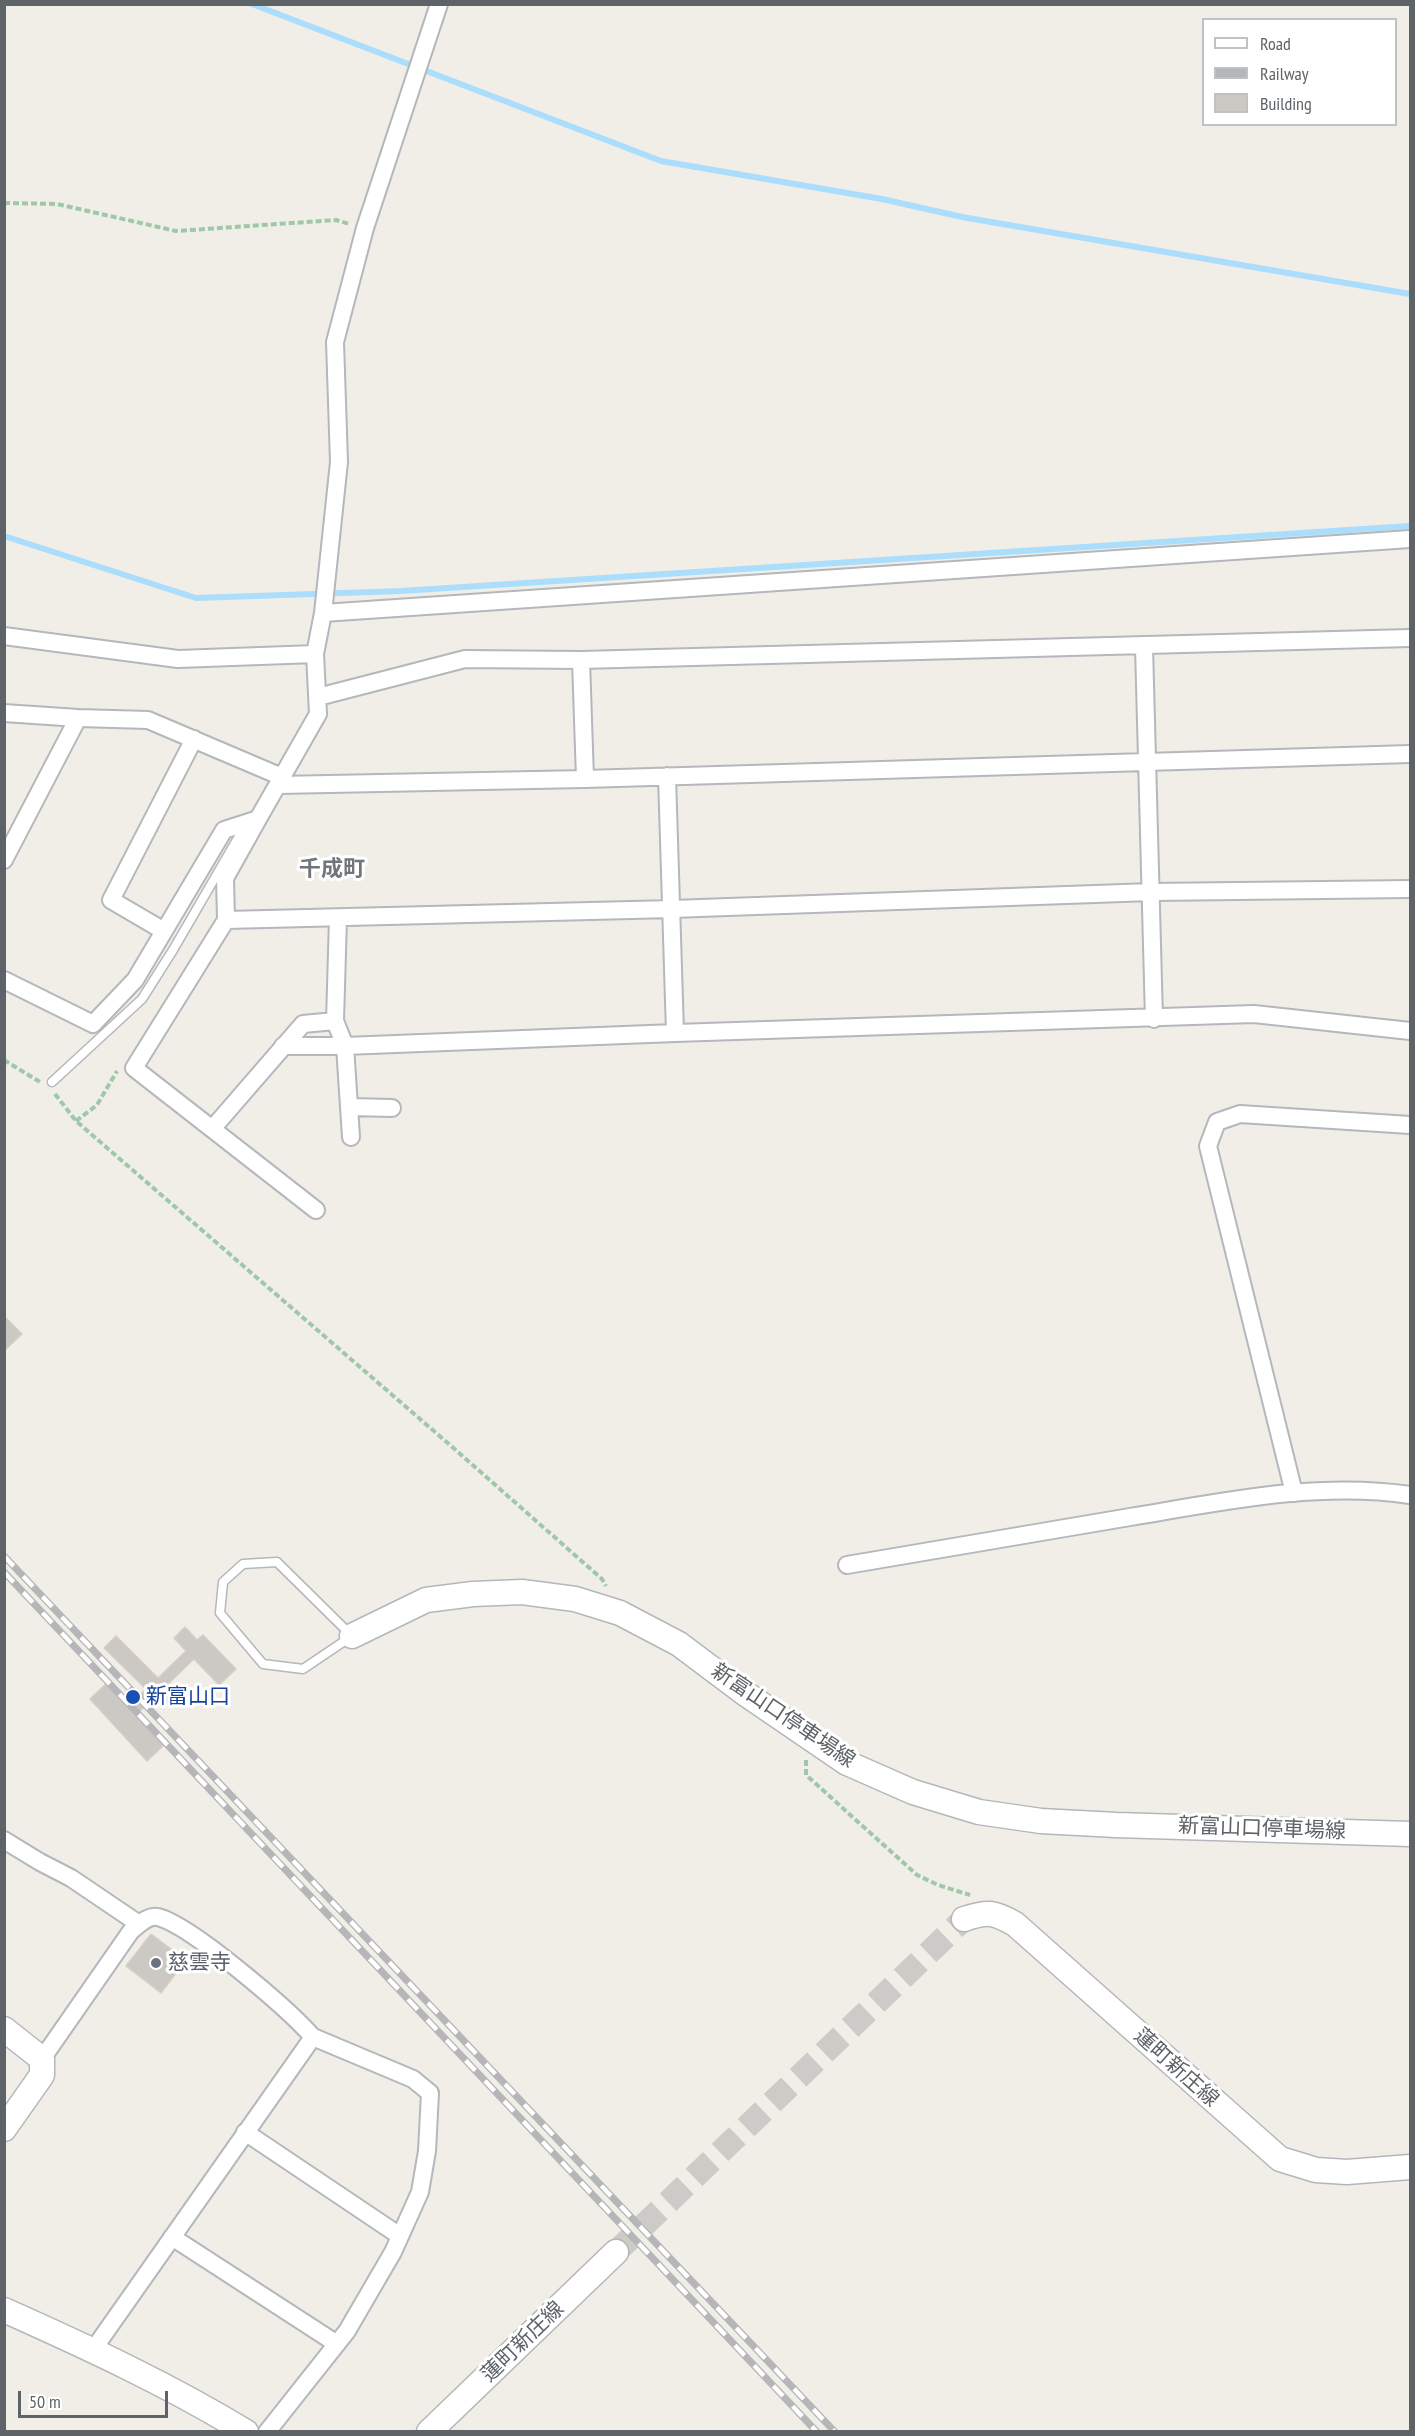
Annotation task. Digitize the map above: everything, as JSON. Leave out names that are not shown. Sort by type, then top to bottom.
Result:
[{"type":"main road","name":"新富山口停車場線","points":[[352,1636],[426,1600],[473,1594],[522,1592],[575,1599],[620,1613],[679,1644],[743,1692],[847,1763],[913,1792],[979,1812],[1041,1821],[1116,1825],[1410,1834]]},
{"type":"main road","name":"蓮町新庄線","points":[[964,1919],[981,1913],[996,1913],[1015,1924],[1280,2159],[1316,2170],[1347,2172],[1410,2167]]},
{"type":"main road","points":[[4,2029],[42,2059],[42,2075],[4,2129]]},
{"type":"main road","name":"蓮町新庄線","points":[[429,2432],[616,2252]]},
{"type":"main road","points":[[4,2310],[93,2350],[200,2404],[246,2432]]},
{"type":"street","points":[[316,1210],[134,1068],[226,920],[225,878],[252,821],[280,781],[318,714],[315,654],[323,614],[339,462],[335,342],[364,228],[439,4]]},
{"type":"street","points":[[323,614],[1410,539]]},
{"type":"street","points":[[4,636],[178,659],[315,654]]},
{"type":"street","points":[[318,697],[465,659],[581,660],[1144,647],[1410,638]]},
{"type":"street","points":[[1144,647],[1154,1019]]},
{"type":"street","points":[[581,660],[585,778]]},
{"type":"street","points":[[4,712],[78,718],[148,720],[194,739],[280,781],[585,778],[1410,754]]},
{"type":"street","points":[[4,860],[78,718]]},
{"type":"street","points":[[164,931],[111,900],[194,739]]},
{"type":"street","points":[[668,776],[675,1033]]},
{"type":"street","points":[[4,980],[93,1024],[135,980],[224,830],[252,821]]},
{"type":"street","points":[[226,920],[672,909],[1151,892],[1410,889]]},
{"type":"street","points":[[338,918],[335,1021],[345,1046],[351,1137]]},
{"type":"street","points":[[283,1046],[345,1046],[1254,1014],[1410,1030]]},
{"type":"street","points":[[212,1129],[303,1024],[335,1021]]},
{"type":"street","points":[[349,1107],[392,1108]]},
{"type":"street","points":[[1294,1493],[1208,1146],[1217,1122],[1240,1114],[1410,1125]]},
{"type":"street","points":[[847,1565],[1186,1508],[1306,1491],[1389,1492],[1410,1495]]},
{"type":"street","points":[[4,1840],[71,1878],[139,1924]]},
{"type":"street","points":[[42,2059],[131,1931],[147,1918],[158,1917],[186,1931],[230,1964],[298,2021],[313,2037],[413,2079],[430,2093],[427,2151],[420,2192],[400,2236],[353,2321],[267,2432]]},
{"type":"street","points":[[93,2350],[313,2037]]},
{"type":"street","points":[[245,2132],[400,2236]]},
{"type":"street","points":[[172,2237],[337,2344]]},
{"type":"lane","points":[[52,1082],[142,999],[252,821]]},
{"type":"lane","points":[[277,1562],[352,1636],[303,1669],[263,1664],[220,1613],[223,1582],[243,1564],[277,1562]]},
{"type":"path","points":[[4,203],[57,204],[176,231],[336,220],[364,228]]},
{"type":"path","points":[[4,1059],[48,1087],[76,1121],[602,1580],[620,1613]]},
{"type":"building","points":[[4,1316],[22,1334],[4,1351]]},
{"type":"building","points":[[185,1627],[197,1640],[203,1635],[236,1669],[219,1685],[194,1659],[166,1686],[177,1698],[169,1706],[158,1694],[136,1715],[164,1745],[147,1761],[90,1699],[107,1683],[128,1706],[146,1689],[104,1648],[116,1636],[158,1678],[186,1651],[174,1638]]},
{"type":"building","name":"慈雲寺","points":[[151,1934],[186,1960],[161,1993],[126,1966]]},
{"type":"waterway","points":[[252,4],[661,161],[882,199],[962,217],[1410,294]]},
{"type":"waterway","points":[[4,536],[196,598],[401,591],[1410,526]]},
{"type":"tunnel","points":[[616,2252],[964,1919]]},
{"type":"railway","points":[[4,1556],[835,2432]]},
{"type":"railway","points":[[4,1572],[817,2432]]},
{"type":"place","name":"新富山口","points":[[133,1697]]},
{"type":"place","name":"慈雲寺","points":[[156,1963]]},
{"type":"district","name":"千成町","points":[[332,870]]}]
